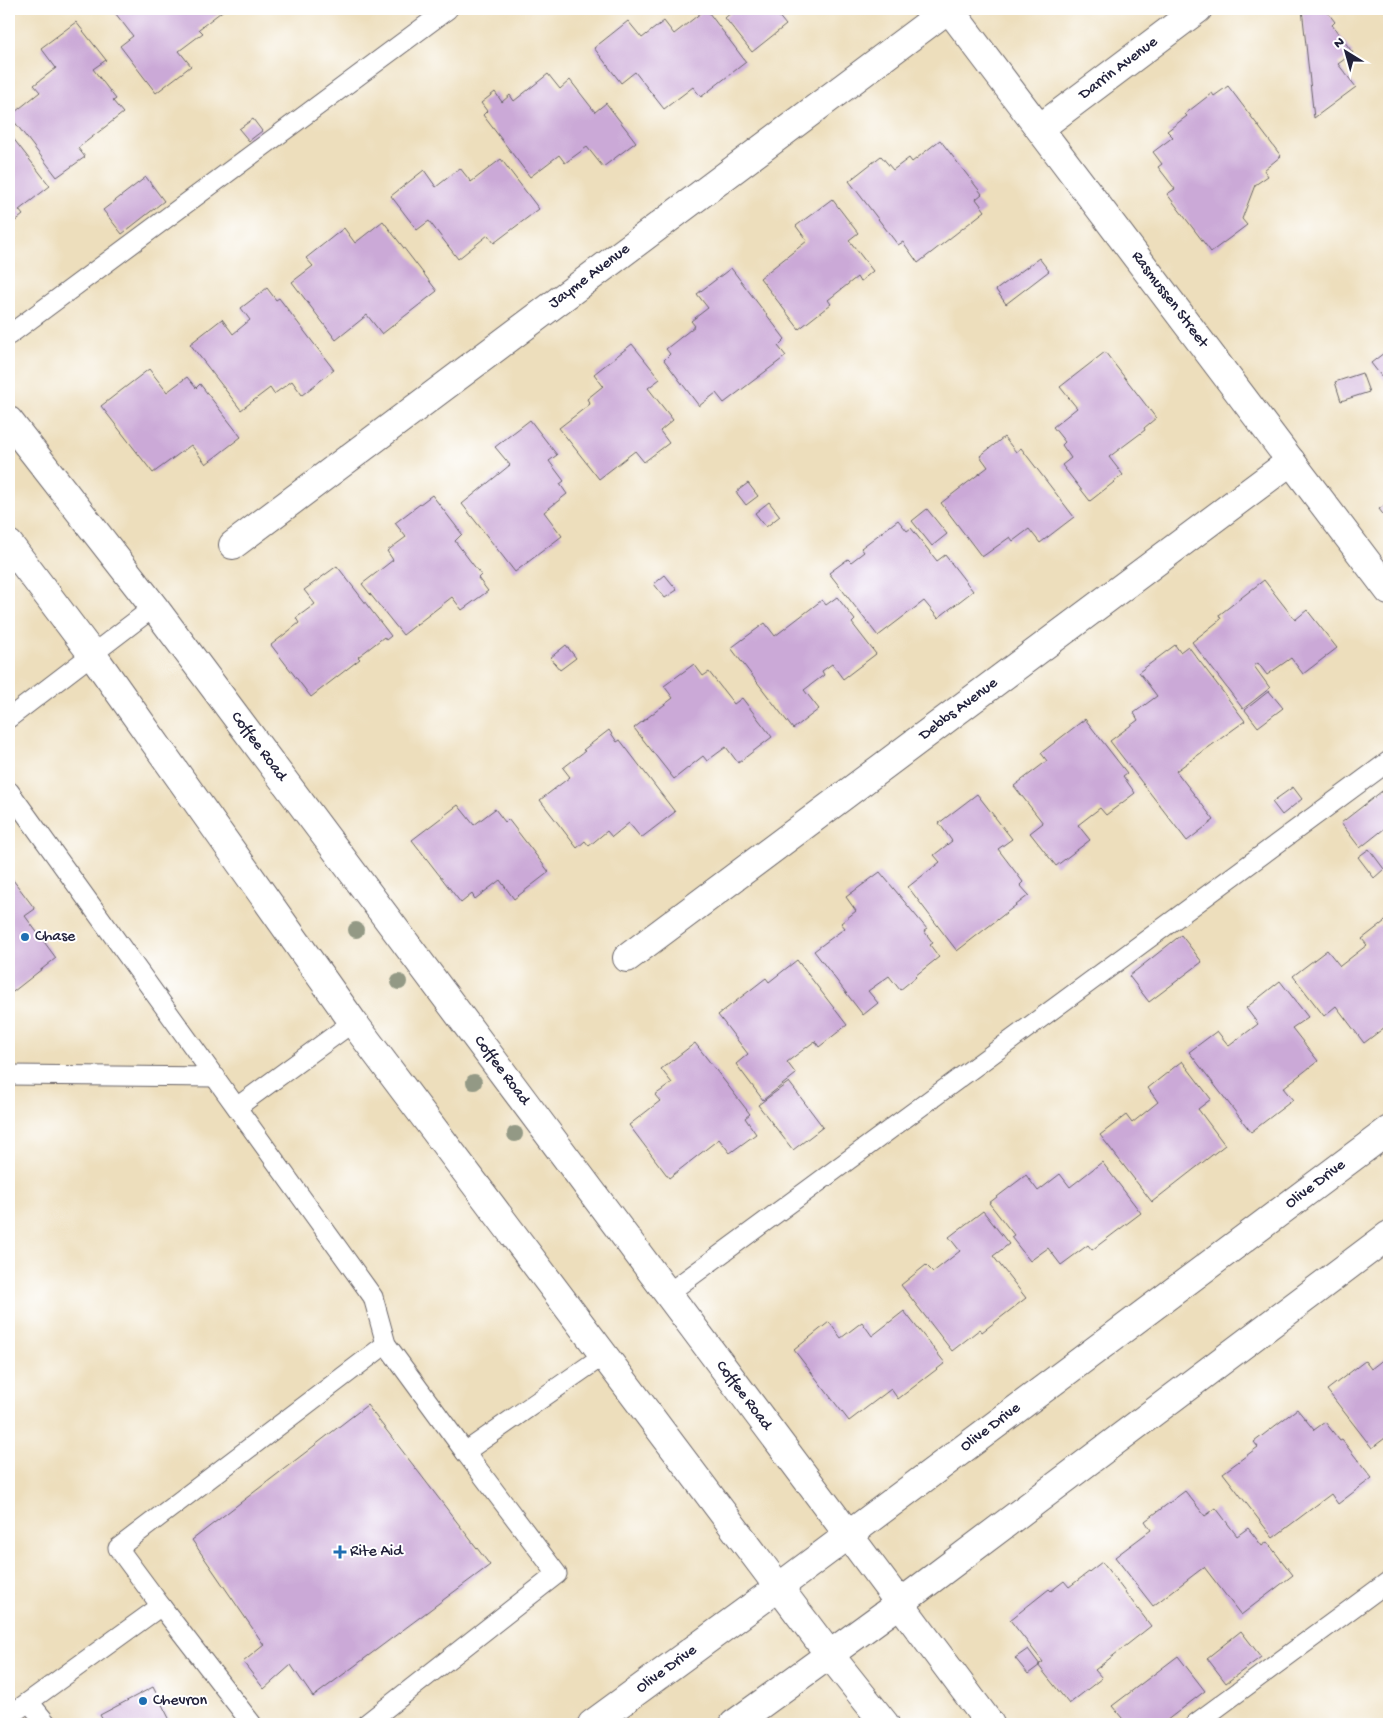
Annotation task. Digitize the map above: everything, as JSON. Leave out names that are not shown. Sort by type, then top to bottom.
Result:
[{"type":"main road","name":"Rasmussen Street","points":[[949,9],[1389,591]]},
{"type":"main road","name":"Jayme Avenue","points":[[233,545],[949,9]]},
{"type":"main road","name":"Darrin Avenue","points":[[1040,128],[1198,9]]},
{"type":"main road","name":"Coffee Road","points":[[9,421],[154,607],[990,1724]]},
{"type":"main road","name":"Debbs Avenue","points":[[627,958],[1291,461]]},
{"type":"main road","points":[[9,544],[92,654],[353,1022],[829,1654],[885,1724]]},
{"type":"main road","name":"Olive Drive","points":[[592,1724],[848,1536],[1389,1130]]},
{"type":"main road","points":[[734,1724],[900,1604],[1389,1235]]},
{"type":"lane","points":[[9,335],[448,9]]},
{"type":"lane","points":[[9,718],[154,607]]},
{"type":"lane","points":[[667,1294],[1389,761]]},
{"type":"lane","points":[[9,791],[373,1297],[386,1344],[557,1574],[366,1724]]},
{"type":"lane","points":[[238,1107],[353,1022]]},
{"type":"lane","points":[[9,1075],[216,1077]]},
{"type":"lane","points":[[252,1724],[118,1548],[386,1344]]},
{"type":"lane","points":[[465,1452],[604,1355]]},
{"type":"lane","points":[[1195,1724],[1389,1581]]},
{"type":"lane","points":[[9,1716],[161,1606]]},
{"type":"lane","points":[[29,1702],[47,1724]]},
{"type":"building","points":[[112,9],[225,9],[199,29],[203,33],[179,51],[191,66],[156,93],[120,46],[133,36]]},
{"type":"building","points":[[706,9],[746,62],[701,97],[693,87],[664,109],[635,72],[621,83],[594,48],[628,21],[642,38],[664,21],[674,34]]},
{"type":"building","points":[[731,9],[773,9],[786,25],[752,52],[725,18],[733,11]]},
{"type":"building","points":[[1302,9],[1325,9],[1335,22],[1332,25],[1353,53],[1338,64],[1356,87],[1314,118]]},
{"type":"building","points":[[76,22],[106,60],[93,69],[116,99],[113,101],[123,113],[78,148],[85,157],[57,177],[10,116],[40,92],[34,85],[56,68],[41,48]]},
{"type":"building","points":[[548,74],[560,89],[570,80],[595,112],[606,103],[636,142],[603,167],[587,147],[565,163],[559,155],[530,177],[483,115],[487,111],[481,103],[495,92],[502,102],[510,95],[514,101]]},
{"type":"building","points":[[1228,86],[1281,156],[1264,170],[1268,176],[1255,185],[1242,219],[1247,225],[1211,252],[1167,194],[1175,189],[1158,167],[1162,164],[1153,152],[1173,137],[1167,131],[1187,116],[1185,114],[1212,93],[1214,96]]},
{"type":"building","points":[[253,119],[262,131],[249,141],[239,129]]},
{"type":"building","points":[[9,133],[50,186],[19,210],[23,215],[9,226]]},
{"type":"building","points":[[940,140],[982,194],[976,199],[985,211],[918,263],[903,242],[898,245],[849,181],[881,156],[893,170],[909,158],[912,162]]},
{"type":"building","points":[[501,159],[539,209],[494,243],[488,235],[458,259],[429,221],[417,230],[391,196],[424,170],[436,187],[460,168],[471,182]]},
{"type":"building","points":[[146,177],[164,201],[122,234],[103,210]]},
{"type":"building","points":[[832,199],[858,233],[849,240],[873,271],[860,282],[857,277],[828,300],[831,304],[799,329],[760,278],[807,241],[796,226]]},
{"type":"building","points":[[383,221],[437,291],[382,334],[367,315],[336,340],[292,282],[313,266],[306,258],[344,228],[355,243]]},
{"type":"building","points":[[1039,258],[1049,271],[1006,304],[996,290]]},
{"type":"building","points":[[731,268],[785,339],[778,346],[786,356],[724,403],[716,393],[699,406],[664,360],[670,354],[666,349],[695,326],[691,321],[708,308],[697,294]]},
{"type":"building","points":[[267,288],[276,300],[279,298],[334,370],[302,395],[292,381],[274,394],[270,388],[241,410],[190,344],[222,319],[233,334],[250,320],[241,308]]},
{"type":"building","points":[[632,344],[660,379],[648,388],[673,420],[660,431],[669,443],[644,462],[635,451],[599,479],[559,428],[590,404],[587,399],[603,386],[594,374]]},
{"type":"building","points":[[1389,349],[1389,386],[1371,363]]},
{"type":"building","points":[[1105,352],[1156,418],[1144,428],[1145,430],[1109,457],[1123,475],[1090,501],[1062,465],[1071,458],[1062,445],[1065,442],[1053,427],[1077,408],[1060,387]]},
{"type":"building","points":[[149,369],[167,392],[187,377],[196,388],[200,384],[241,437],[206,464],[191,445],[153,473],[101,406]]},
{"type":"building","points":[[1362,373],[1369,392],[1341,401],[1335,382]]},
{"type":"building","points":[[530,420],[557,455],[549,461],[564,481],[560,484],[567,494],[544,512],[562,536],[515,572],[462,504],[510,465],[495,447]]},
{"type":"building","points":[[1004,437],[1016,452],[1021,448],[1074,517],[1040,543],[1029,529],[1013,541],[1010,537],[982,557],[941,503],[988,467],[980,456]]},
{"type":"building","points":[[748,483],[758,496],[746,505],[736,492]]},
{"type":"building","points":[[432,495],[462,534],[455,541],[481,575],[478,578],[488,591],[462,610],[452,597],[403,635],[362,584],[393,560],[387,551],[406,537],[395,523]]},
{"type":"building","points":[[769,502],[780,516],[766,527],[755,513]]},
{"type":"building","points":[[1389,502],[1389,522],[1379,509]]},
{"type":"building","points":[[927,509],[947,534],[932,546],[912,521]]},
{"type":"building","points":[[898,520],[907,531],[911,528],[937,561],[945,555],[973,591],[938,618],[924,601],[878,636],[829,573],[848,559],[851,562],[864,552],[861,548]]},
{"type":"building","points":[[337,566],[391,636],[386,640],[384,637],[358,657],[360,659],[311,697],[271,645],[299,623],[296,618],[315,604],[304,590]]},
{"type":"building","points":[[665,575],[677,590],[665,598],[654,584]]},
{"type":"building","points":[[1264,580],[1295,620],[1307,610],[1337,648],[1303,674],[1291,658],[1267,675],[1258,663],[1254,666],[1270,688],[1243,709],[1192,642],[1221,619],[1219,615]]},
{"type":"building","points":[[837,597],[855,620],[852,623],[876,654],[843,679],[832,664],[822,671],[824,675],[804,690],[819,709],[793,729],[731,648],[765,623],[775,636],[822,600],[826,605]]},
{"type":"building","points":[[566,645],[576,658],[560,670],[550,658]]},
{"type":"building","points":[[1175,645],[1180,652],[1188,646],[1245,721],[1176,771],[1214,820],[1187,841],[1110,741],[1138,720],[1134,713],[1157,696],[1139,672]]},
{"type":"building","points":[[694,664],[703,676],[709,672],[734,704],[742,698],[772,737],[738,763],[726,747],[707,761],[703,756],[674,779],[634,728],[673,698],[664,686]]},
{"type":"building","points":[[1269,691],[1283,708],[1258,727],[1245,710]]},
{"type":"building","points":[[1085,719],[1127,773],[1123,776],[1135,793],[1106,815],[1100,808],[1078,825],[1090,840],[1056,866],[1030,833],[1043,823],[1014,786],[1047,761],[1041,753]]},
{"type":"building","points":[[609,730],[617,742],[620,740],[675,812],[641,838],[629,823],[612,837],[607,831],[589,846],[585,841],[577,848],[540,800],[570,777],[563,768]]},
{"type":"building","points":[[1293,787],[1302,799],[1282,815],[1272,802]]},
{"type":"building","points":[[1386,788],[1389,792],[1389,825],[1360,848],[1341,823]]},
{"type":"building","points":[[977,794],[1012,839],[998,849],[1023,882],[1020,885],[1029,895],[957,951],[908,887],[940,862],[934,855],[952,841],[939,823]]},
{"type":"building","points":[[458,805],[474,825],[495,809],[505,822],[508,819],[549,872],[514,899],[500,880],[475,899],[472,894],[461,903],[412,840]]},
{"type":"building","points":[[1369,849],[1384,869],[1374,878],[1358,857]]},
{"type":"building","points":[[880,872],[927,929],[924,931],[933,943],[930,945],[939,957],[900,990],[889,976],[868,991],[878,1003],[863,1015],[814,951],[845,928],[841,923],[856,911],[846,897]]},
{"type":"building","name":"Chase","points":[[10,876],[35,909],[25,916],[56,958],[9,995]]},
{"type":"building","points":[[1389,918],[1389,1024],[1364,1043],[1336,1006],[1324,1016],[1293,976],[1327,950],[1340,966],[1367,945],[1362,939]]},
{"type":"building","points":[[1181,935],[1202,962],[1149,1002],[1129,976]]},
{"type":"building","points":[[797,960],[847,1025],[819,1047],[815,1041],[787,1062],[796,1074],[763,1100],[736,1064],[748,1054],[718,1015],[766,978],[769,982]]},
{"type":"building","points":[[1280,981],[1308,1017],[1292,1028],[1318,1061],[1283,1088],[1293,1100],[1251,1132],[1189,1052],[1217,1031],[1229,1046],[1258,1024],[1246,1008]]},
{"type":"building","points":[[695,1043],[750,1114],[745,1118],[756,1134],[730,1153],[719,1139],[669,1178],[629,1125],[660,1101],[655,1095],[672,1083],[661,1069]]},
{"type":"building","points":[[1182,1061],[1211,1099],[1198,1109],[1225,1145],[1152,1202],[1100,1135],[1126,1115],[1132,1123],[1158,1102],[1148,1088]]},
{"type":"building","points":[[789,1082],[823,1127],[793,1150],[758,1105]]},
{"type":"building","points":[[1102,1162],[1141,1213],[1092,1250],[1088,1245],[1061,1265],[1048,1248],[1030,1261],[1011,1237],[1014,1235],[989,1203],[1026,1175],[1038,1191],[1060,1174],[1070,1187]]},
{"type":"building","points":[[983,1211],[1009,1244],[993,1256],[1026,1298],[982,1332],[980,1329],[952,1351],[901,1285],[926,1265],[933,1272],[960,1251],[949,1237]]},
{"type":"building","points":[[904,1311],[945,1363],[898,1399],[891,1389],[849,1421],[794,1350],[829,1322],[841,1338],[862,1322],[872,1336]]},
{"type":"building","points":[[1389,1355],[1389,1435],[1372,1448],[1327,1390],[1365,1361],[1371,1369]]},
{"type":"building","name":"Rite Aid","points":[[367,1405],[490,1565],[313,1697],[291,1665],[264,1689],[243,1662],[264,1645],[192,1540]]},
{"type":"building","points":[[1297,1409],[1314,1430],[1325,1422],[1372,1478],[1338,1504],[1331,1494],[1273,1538],[1223,1473],[1258,1447],[1254,1442]]},
{"type":"building","points":[[1185,1491],[1205,1516],[1216,1508],[1237,1536],[1248,1528],[1262,1546],[1267,1542],[1293,1575],[1241,1615],[1204,1567],[1153,1606],[1115,1557],[1151,1530],[1145,1521]]},
{"type":"building","points":[[1102,1562],[1151,1626],[1095,1670],[1102,1678],[1069,1704],[1038,1665],[1043,1662],[1010,1620],[1049,1589],[1051,1591],[1064,1581],[1069,1587]]},
{"type":"building","points":[[1241,1631],[1261,1657],[1226,1683],[1207,1658]]},
{"type":"building","points":[[1028,1649],[1040,1665],[1028,1674],[1015,1658]]},
{"type":"building","points":[[1178,1656],[1205,1691],[1162,1724],[1127,1724],[1112,1706]]},
{"type":"building","name":"Chevron","points":[[153,1687],[172,1724],[105,1724],[100,1715]]},
{"type":"place","name":"Chase","points":[[25,937]]},
{"type":"place","name":"Rite Aid","points":[[340,1552]]},
{"type":"place","name":"Chevron","points":[[143,1701]]}]
